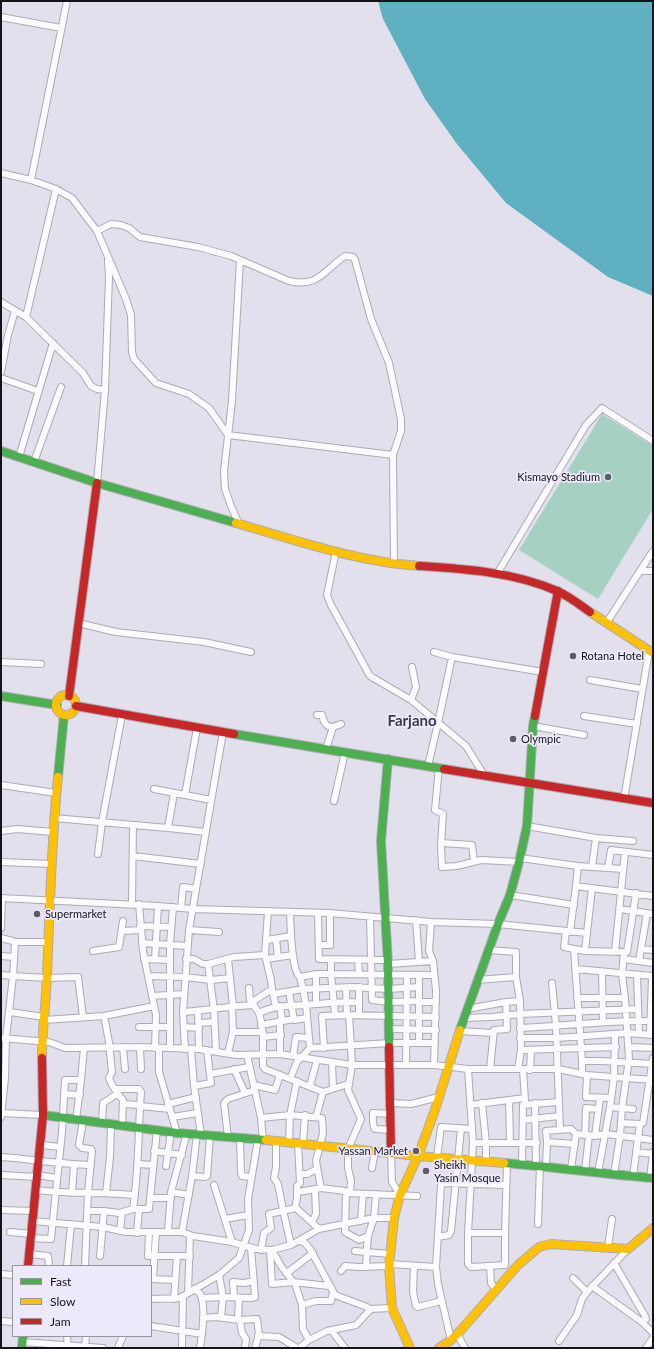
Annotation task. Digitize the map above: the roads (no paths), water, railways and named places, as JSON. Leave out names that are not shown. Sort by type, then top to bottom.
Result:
[{"type":"street","points":[[31,180],[67,1]]},
{"type":"street","points":[[1,17],[61,28]]},
{"type":"street","points":[[1,173],[31,180],[56,189],[72,198],[97,231],[126,299],[131,315],[132,352],[134,359],[156,383],[189,394],[209,408],[228,435],[393,455]]},
{"type":"street","points":[[26,317],[56,189]]},
{"type":"street","points":[[97,231],[110,224],[115,224],[129,228],[140,237],[198,247],[240,260],[289,281],[303,283],[315,280],[345,256],[349,256],[355,260],[371,319],[389,363],[400,413],[401,431],[393,455],[394,564]]},
{"type":"street","points":[[69,696],[97,483],[105,390],[109,277],[107,254]]},
{"type":"street","points":[[239,524],[225,489],[224,471],[232,401],[240,260]]},
{"type":"street","points":[[1,302],[26,317],[83,373],[92,386],[97,389],[105,390]]},
{"type":"street","points":[[1,372],[8,335],[15,311]]},
{"type":"street","points":[[19,457],[53,343]]},
{"type":"street","points":[[1,378],[38,391]]},
{"type":"street","points":[[34,462],[61,387]]},
{"type":"street","points":[[497,574],[586,425],[602,408],[653,441]]},
{"type":"street","points":[[1,451],[97,483],[336,551],[394,564],[469,569],[497,574],[527,580],[558,591],[651,652],[642,689],[624,799]]},
{"type":"street","points":[[336,551],[328,595],[331,605],[370,676],[411,700],[466,746],[484,775]]},
{"type":"street","points":[[607,622],[653,551]]},
{"type":"street","points":[[640,571],[653,571]]},
{"type":"street","points":[[410,1348],[392,1308],[389,1265],[394,1218],[400,1195],[418,1156],[439,1097],[467,1009],[510,895],[520,860],[527,826],[533,726],[558,591]]},
{"type":"street","points":[[78,624],[116,632],[204,642],[251,652]]},
{"type":"street","points":[[434,652],[452,657],[543,672]]},
{"type":"street","points":[[428,766],[452,657]]},
{"type":"street","points":[[1,662],[41,664]]},
{"type":"street","points":[[411,700],[416,687],[412,667]]},
{"type":"street","points":[[590,680],[642,689]]},
{"type":"street","points":[[1,696],[56,705]]},
{"type":"street","points":[[69,696],[75,700],[76,706],[71,714],[64,715],[58,711],[56,705],[61,697],[69,696]]},
{"type":"street","points":[[76,706],[197,728],[653,803]]},
{"type":"street","points":[[28,1265],[43,1116],[42,1041],[47,978],[49,900],[56,793],[64,715]]},
{"type":"street","points":[[98,854],[102,822],[122,715]]},
{"type":"street","points":[[317,715],[322,715],[323,722],[328,726],[333,727],[341,724]]},
{"type":"street","points":[[584,716],[637,724]]},
{"type":"street","points":[[533,726],[584,735]]},
{"type":"street","points":[[326,749],[333,727]]},
{"type":"street","points":[[185,795],[197,728]]},
{"type":"street","points":[[182,1232],[199,1135],[196,1097],[184,1027],[183,1012],[187,946],[211,800],[224,732]]},
{"type":"street","points":[[334,801],[345,752]]},
{"type":"street","points":[[388,759],[381,841],[388,962],[392,1182],[400,1195]]},
{"type":"street","points":[[439,767],[435,810],[443,814],[441,843],[442,867],[457,866],[474,861],[520,860],[623,869]]},
{"type":"street","points":[[1,785],[56,793]]},
{"type":"street","points":[[154,789],[211,800]]},
{"type":"street","points":[[168,828],[174,793]]},
{"type":"street","points":[[54,818],[206,832]]},
{"type":"street","points":[[132,904],[133,825]]},
{"type":"street","points":[[527,826],[596,838],[633,841]]},
{"type":"street","points":[[1,831],[17,830],[53,832]]},
{"type":"street","points":[[592,867],[596,838]]},
{"type":"street","points":[[608,868],[612,840]]},
{"type":"street","points":[[441,843],[472,845],[474,861]]},
{"type":"street","points":[[611,850],[653,855]]},
{"type":"street","points":[[615,952],[625,852]]},
{"type":"street","points":[[133,856],[200,864]]},
{"type":"street","points":[[1,862],[51,864]]},
{"type":"street","points":[[578,866],[574,904],[564,947],[585,951],[615,952],[639,961],[653,963]]},
{"type":"street","points":[[576,886],[653,896]]},
{"type":"street","points":[[181,908],[183,887],[196,889]]},
{"type":"street","points":[[585,951],[592,888]]},
{"type":"street","points":[[614,1175],[620,1136],[629,1047],[622,974],[623,956],[628,950],[636,893]]},
{"type":"street","points":[[510,895],[574,904]]},
{"type":"street","points":[[1,928],[2,898],[139,904],[193,909],[330,914],[431,922],[498,924],[587,933]]},
{"type":"street","points":[[139,904],[144,959],[154,1006],[159,1072],[172,1117],[174,1132],[166,1166]]},
{"type":"street","points":[[156,959],[158,906]]},
{"type":"street","points":[[170,1048],[170,944],[173,907]]},
{"type":"street","points":[[620,909],[650,914],[644,927],[639,961]]},
{"type":"street","points":[[268,911],[266,957],[272,980],[272,992],[278,1006],[281,1021],[280,1054]]},
{"type":"street","points":[[290,912],[293,955],[306,1004],[310,1048]]},
{"type":"street","points":[[318,914],[319,958],[388,962],[433,961]]},
{"type":"street","points":[[319,945],[330,945],[330,914]]},
{"type":"street","points":[[370,917],[371,999],[373,1001],[389,1002],[436,1002]]},
{"type":"street","points":[[416,920],[419,962]]},
{"type":"street","points":[[94,951],[119,948],[123,921]]},
{"type":"street","points":[[431,922],[430,951],[433,961],[436,1002],[436,1042],[434,1064]]},
{"type":"street","points":[[122,931],[157,926],[171,927]]},
{"type":"street","points":[[631,927],[644,927]]},
{"type":"street","points":[[189,930],[219,932]]},
{"type":"street","points":[[318,934],[330,934]]},
{"type":"street","points":[[266,940],[291,936]]},
{"type":"street","points":[[1,938],[15,942],[48,942]]},
{"type":"street","points":[[276,939],[278,957]]},
{"type":"street","points":[[15,942],[10,1012],[4,1038],[1,1114],[43,1116],[199,1135],[297,1143],[418,1156],[522,1164],[571,1169],[585,1172],[652,1178],[653,1153],[636,1152]]},
{"type":"street","points":[[142,943],[187,946]]},
{"type":"street","points":[[574,949],[586,1096],[611,1098]]},
{"type":"street","points":[[641,949],[653,950]]},
{"type":"street","points":[[488,950],[515,951],[516,977],[520,1001],[520,1038],[526,1101],[522,1105],[522,1164]]},
{"type":"street","points":[[186,959],[197,960],[203,964],[208,964],[236,956],[278,957],[293,955]]},
{"type":"street","points":[[1,956],[14,957]]},
{"type":"street","points":[[144,959],[170,960]]},
{"type":"street","points":[[228,959],[233,1032],[228,1054]]},
{"type":"street","points":[[331,959],[335,1015]]},
{"type":"street","points":[[358,960],[359,974]]},
{"type":"street","points":[[208,964],[214,1010],[216,1051]]},
{"type":"street","points":[[520,1038],[557,1038],[627,1033],[652,1035],[652,976],[576,969]]},
{"type":"street","points":[[602,972],[603,1022]]},
{"type":"street","points":[[300,977],[316,974],[434,976]]},
{"type":"street","points":[[316,974],[316,1004]]},
{"type":"street","points":[[406,975],[406,1064]]},
{"type":"street","points":[[637,975],[639,1034]]},
{"type":"street","points":[[1,976],[47,978],[78,977],[83,1017]]},
{"type":"street","points":[[148,976],[170,976],[211,980],[230,978]]},
{"type":"street","points":[[419,976],[419,1043]]},
{"type":"street","points":[[477,980],[516,977]]},
{"type":"street","points":[[552,983],[557,1038],[560,1129]]},
{"type":"street","points":[[183,1012],[214,1010],[232,1006],[253,1004],[272,992],[332,988],[388,989],[419,987]]},
{"type":"street","points":[[249,988],[250,1000],[259,1013],[263,1034],[264,1068],[323,1092],[348,1084]]},
{"type":"street","points":[[346,988],[352,1065],[348,1092],[361,1119],[348,1149],[348,1168],[351,1181],[344,1232],[358,1239],[368,1236]]},
{"type":"street","points":[[359,988],[359,1015]]},
{"type":"street","points":[[290,992],[294,1019]]},
{"type":"street","points":[[152,996],[184,994]]},
{"type":"street","points":[[577,998],[625,998]]},
{"type":"street","points":[[467,1009],[520,1001]]},
{"type":"street","points":[[638,1001],[651,1003]]},
{"type":"street","points":[[259,1013],[266,1009],[278,1006],[333,1002],[359,1002]]},
{"type":"street","points":[[460,1031],[493,1033],[494,1030],[507,1030],[506,1002]]},
{"type":"street","points":[[10,1012],[44,1018],[83,1017],[104,1016],[154,1006]]},
{"type":"street","points":[[464,1018],[555,1012],[638,1009]]},
{"type":"street","points":[[198,1010],[199,1049]]},
{"type":"street","points":[[324,1048],[321,1017],[323,1016],[389,1015],[436,1017]]},
{"type":"street","points":[[104,1016],[112,1072],[109,1078],[122,1099],[122,1126]]},
{"type":"street","points":[[261,1025],[308,1018]]},
{"type":"street","points":[[520,1028],[579,1023],[651,1021]]},
{"type":"street","points":[[184,1027],[199,1026],[214,1022]]},
{"type":"street","points":[[139,1027],[170,1027]]},
{"type":"street","points":[[544,1027],[545,1050]]},
{"type":"street","points":[[390,1029],[436,1030]]},
{"type":"street","points":[[233,1032],[280,1035]]},
{"type":"street","points":[[490,1069],[493,1033]]},
{"type":"street","points":[[598,1173],[606,1134],[614,1077],[616,1047],[615,1034]]},
{"type":"street","points":[[293,1056],[296,1037],[308,1038]]},
{"type":"street","points":[[4,1038],[51,1042],[64,1047],[140,1047],[199,1049],[228,1054],[247,1055],[280,1054],[352,1065],[434,1064],[468,1069],[558,1069],[584,1074],[652,1080]]},
{"type":"street","points":[[290,1079],[296,1063],[310,1048],[436,1042]]},
{"type":"street","points":[[123,1047],[125,1069]]},
{"type":"street","points":[[140,1047],[141,1069]]},
{"type":"street","points":[[521,1050],[616,1047]]},
{"type":"street","points":[[629,1047],[653,1048]]},
{"type":"street","points":[[84,1048],[80,1095],[79,1146],[82,1148],[91,1149],[85,1265]]},
{"type":"street","points":[[194,1086],[211,1083],[207,1050]]},
{"type":"street","points":[[524,1070],[531,1050]]},
{"type":"street","points":[[152,1299],[174,1299],[186,1294],[219,1275],[239,1258],[249,1230],[248,1199],[254,1162],[260,1140],[261,1118],[247,1055]]},
{"type":"street","points":[[310,1086],[317,1060]]},
{"type":"street","points":[[582,1061],[628,1063],[653,1062],[652,1080],[643,1123],[640,1124],[633,1176]]},
{"type":"street","points":[[332,1062],[333,1088]]},
{"type":"street","points":[[210,1074],[249,1067]]},
{"type":"street","points":[[234,1069],[245,1093]]},
{"type":"street","points":[[468,1069],[473,1143],[472,1184],[468,1233],[469,1266],[504,1266],[506,1264],[505,1185],[507,1163]]},
{"type":"street","points":[[228,1137],[224,1103],[228,1099],[255,1088],[275,1090],[280,1075]]},
{"type":"street","points":[[10,1232],[50,1240],[56,1193],[65,1080],[82,1080]]},
{"type":"street","points":[[295,1208],[298,1192],[297,1186],[300,1183],[300,1174],[297,1143],[290,1115],[297,1081]]},
{"type":"street","points":[[102,1124],[103,1103],[117,1092],[140,1090],[142,1093],[135,1195],[137,1233]]},
{"type":"street","points":[[316,1117],[323,1092]]},
{"type":"street","points":[[65,1094],[80,1095]]},
{"type":"street","points":[[123,1104],[169,1106],[196,1097]]},
{"type":"street","points":[[391,1103],[411,1104],[439,1097]]},
{"type":"street","points":[[585,1172],[587,1149],[600,1098]]},
{"type":"street","points":[[470,1105],[509,1100],[535,1103],[558,1102]]},
{"type":"street","points":[[509,1100],[510,1143]]},
{"type":"street","points":[[535,1103],[536,1143],[541,1166]]},
{"type":"street","points":[[482,1104],[486,1143],[486,1161]]},
{"type":"street","points":[[610,1107],[633,1109]]},
{"type":"street","points":[[590,1136],[586,1108],[598,1109]]},
{"type":"street","points":[[172,1117],[198,1113]]},
{"type":"street","points":[[391,1114],[373,1113],[373,1126],[375,1129],[391,1130]]},
{"type":"street","points":[[261,1118],[290,1115],[305,1115],[322,1118],[323,1133],[316,1161],[318,1189],[316,1214],[312,1222]]},
{"type":"street","points":[[297,1143],[305,1115]]},
{"type":"street","points":[[523,1120],[559,1116]]},
{"type":"street","points":[[361,1119],[373,1118]]},
{"type":"street","points":[[621,1123],[640,1124]]},
{"type":"street","points":[[106,1193],[110,1157],[111,1125]]},
{"type":"street","points":[[437,1157],[441,1127],[472,1129]]},
{"type":"street","points":[[438,1237],[451,1233],[457,1158],[461,1129]]},
{"type":"street","points":[[538,1224],[541,1166],[547,1142],[547,1130],[571,1129],[576,1134],[590,1136],[606,1134],[653,1140]]},
{"type":"street","points":[[88,1210],[122,1213],[136,1209],[149,1209],[157,1130]]},
{"type":"street","points":[[168,1231],[171,1195],[187,1133]]},
{"type":"street","points":[[571,1169],[576,1134]]},
{"type":"street","points":[[192,1176],[207,1176],[210,1136]]},
{"type":"street","points":[[240,1138],[241,1175],[251,1177]]},
{"type":"street","points":[[276,1141],[274,1178],[278,1184],[291,1245]]},
{"type":"street","points":[[547,1142],[575,1145],[587,1149]]},
{"type":"street","points":[[473,1143],[536,1143]]},
{"type":"street","points":[[40,1145],[60,1148]]},
{"type":"street","points":[[154,1150],[182,1156]]},
{"type":"street","points":[[372,1168],[375,1151]]},
{"type":"street","points":[[1,1157],[74,1165],[91,1165]]},
{"type":"street","points":[[240,1162],[254,1162]]},
{"type":"street","points":[[138,1164],[153,1165]]},
{"type":"street","points":[[72,1192],[74,1165]]},
{"type":"street","points":[[300,1174],[307,1174],[317,1169]]},
{"type":"street","points":[[1,1175],[57,1178]]},
{"type":"street","points":[[465,1348],[454,1337],[441,1301],[436,1267],[440,1222],[441,1185],[443,1183],[455,1183],[505,1185]]},
{"type":"street","points":[[214,1185],[232,1242]]},
{"type":"street","points":[[298,1192],[332,1188],[349,1193],[417,1196]]},
{"type":"street","points":[[36,1190],[56,1193],[88,1192],[135,1195]]},
{"type":"street","points":[[361,1221],[363,1194]]},
{"type":"street","points":[[366,1267],[368,1236],[374,1218],[376,1194]]},
{"type":"street","points":[[150,1198],[171,1195],[189,1195]]},
{"type":"street","points":[[441,1195],[454,1197]]},
{"type":"street","points":[[261,1250],[264,1233],[271,1228],[269,1214],[295,1208],[300,1210],[319,1229]]},
{"type":"street","points":[[1,1210],[33,1211]]},
{"type":"street","points":[[100,1256],[104,1211]]},
{"type":"street","points":[[120,1231],[122,1213]]},
{"type":"street","points":[[225,1218],[248,1215]]},
{"type":"street","points":[[32,1221],[103,1227],[137,1233],[168,1231],[182,1232],[190,1235],[232,1242],[251,1248],[271,1250],[300,1242],[319,1229],[374,1218],[394,1218]]},
{"type":"street","points":[[608,1247],[612,1219]]},
{"type":"street","points":[[440,1222],[452,1223]]},
{"type":"street","points":[[67,1265],[71,1224]]},
{"type":"street","points":[[559,1341],[578,1314],[582,1299],[587,1292],[628,1249],[653,1228]]},
{"type":"street","points":[[149,1232],[147,1254],[149,1257],[190,1256]]},
{"type":"street","points":[[156,1232],[152,1279],[175,1280]]},
{"type":"street","points":[[468,1233],[505,1233]]},
{"type":"street","points":[[182,1348],[190,1256],[190,1235]]},
{"type":"street","points":[[300,1242],[308,1245],[329,1286],[336,1296],[369,1309],[392,1308]]},
{"type":"street","points":[[439,1348],[454,1337],[522,1261],[544,1244],[628,1249]]},
{"type":"street","points":[[202,1298],[255,1297],[251,1248]]},
{"type":"street","points":[[271,1250],[286,1273],[294,1282],[302,1305],[303,1326],[309,1340]]},
{"type":"street","points":[[271,1250],[270,1268],[272,1284],[294,1282],[329,1286]]},
{"type":"street","points":[[355,1251],[390,1254]]},
{"type":"street","points":[[286,1273],[313,1253]]},
{"type":"street","points":[[29,1254],[48,1256],[49,1265]]},
{"type":"street","points":[[174,1299],[177,1256]]},
{"type":"street","points":[[614,1263],[646,1316],[642,1322]]},
{"type":"street","points":[[341,1271],[346,1266],[366,1267],[389,1265],[436,1267]]},
{"type":"street","points":[[270,1268],[281,1266]]},
{"type":"street","points":[[414,1266],[413,1291],[416,1306],[418,1307],[441,1301]]},
{"type":"street","points":[[490,1266],[491,1283],[496,1290]]},
{"type":"street","points":[[1,1274],[12,1275]]},
{"type":"street","points":[[219,1275],[223,1297],[221,1318]]},
{"type":"street","points":[[573,1278],[587,1292]]},
{"type":"street","points":[[245,1348],[246,1339],[242,1333],[239,1320],[233,1282],[244,1283],[254,1281]]},
{"type":"street","points":[[592,1286],[642,1322],[653,1333]]},
{"type":"street","points":[[194,1289],[202,1298],[203,1318],[200,1348]]},
{"type":"street","points":[[302,1305],[316,1301],[331,1301],[333,1292]]},
{"type":"street","points":[[258,1336],[279,1337],[298,1348],[309,1340],[332,1330],[356,1325],[369,1309]]},
{"type":"street","points":[[203,1318],[214,1317],[239,1320],[257,1319],[258,1336],[255,1348]]},
{"type":"street","points":[[1,1321],[12,1322]]},
{"type":"street","points":[[152,1326],[202,1334]]},
{"type":"street","points":[[332,1330],[344,1348]]},
{"type":"street","points":[[67,1337],[68,1347]]},
{"type":"street","points":[[86,1337],[86,1347]]},
{"type":"street","points":[[118,1348],[123,1337]]},
{"type":"street","points":[[646,1348],[653,1338]]},
{"type":"street","points":[[23,1342],[68,1347],[103,1348]]},
{"type":"water","points":[[378,1],[653,1],[653,296],[608,277],[506,203],[457,144],[425,99],[383,19]]},
{"type":"place","name":"Kismayo Stadium","points":[[608,477]]},
{"type":"place","name":"Rotana Hotel","points":[[573,656]]},
{"type":"place","name":"Olympic","points":[[513,739]]},
{"type":"place","name":"Supermarket","points":[[37,914]]},
{"type":"place","name":"Yassan Market","points":[[416,1151]]},
{"type":"place","name":"Sheikh Yasin Mosque","points":[[426,1171]]},
{"type":"district","name":"Farjano","points":[[412,721]]}]
